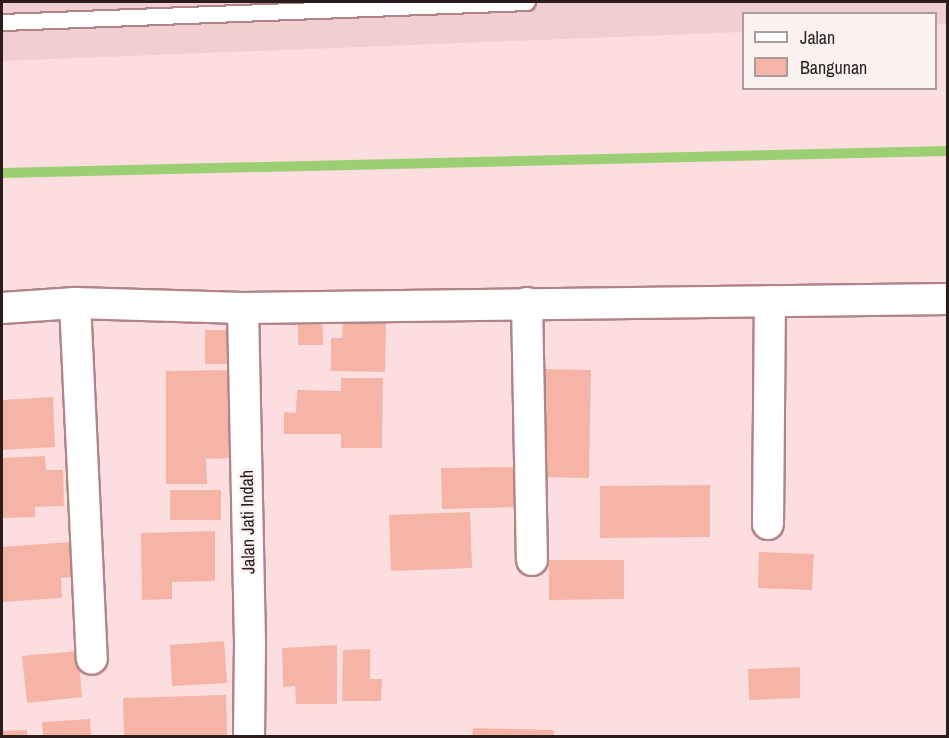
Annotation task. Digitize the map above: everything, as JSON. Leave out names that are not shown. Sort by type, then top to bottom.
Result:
[{"type":"street","points":[[2,308],[75,303],[243,308],[948,299]]},
{"type":"street","points":[[768,524],[771,301]]},
{"type":"street","points":[[75,303],[92,659]]},
{"type":"street","points":[[527,303],[532,560]]},
{"type":"street","name":"Jalan Jati Indah","points":[[243,308],[250,643],[249,736]]},
{"type":"lane","points":[[2,22],[527,2]]},
{"type":"shaded area","points":[[2,2],[947,2],[948,24],[937,24],[937,12],[742,12],[742,32],[2,61]]},
{"type":"building","points":[[322,313],[323,345],[298,345],[298,314]]},
{"type":"building","points":[[343,321],[386,321],[385,372],[331,371],[331,338],[342,338]]},
{"type":"building","points":[[205,330],[229,330],[229,364],[205,364]]},
{"type":"building","points":[[541,369],[591,370],[589,478],[538,477]]},
{"type":"building","points":[[234,370],[235,458],[206,459],[207,484],[166,484],[166,371]]},
{"type":"building","points":[[341,378],[383,378],[382,448],[341,448],[341,434],[284,434],[284,412],[296,413],[297,390],[341,391]]},
{"type":"building","points":[[53,397],[55,447],[2,450],[2,400]]},
{"type":"building","points":[[45,456],[46,470],[63,470],[64,506],[35,507],[35,517],[2,518],[2,458]]},
{"type":"building","points":[[519,467],[519,507],[442,509],[441,468]]},
{"type":"building","points":[[710,485],[710,537],[600,538],[600,486]]},
{"type":"building","points":[[170,490],[221,490],[221,520],[170,520]]},
{"type":"building","points":[[470,512],[472,568],[391,571],[389,515]]},
{"type":"building","points":[[215,531],[215,581],[172,582],[172,599],[142,600],[141,533]]},
{"type":"building","points":[[71,542],[73,577],[61,578],[62,598],[2,602],[2,547]]},
{"type":"building","points":[[759,552],[814,554],[812,590],[758,588]]},
{"type":"building","points":[[549,560],[624,560],[624,599],[549,600]]},
{"type":"building","points":[[224,641],[227,683],[172,686],[170,645]]},
{"type":"building","points":[[337,645],[337,704],[296,704],[295,686],[283,687],[282,648]]},
{"type":"building","points":[[370,649],[370,679],[382,679],[381,701],[342,701],[343,650]]},
{"type":"building","points":[[78,651],[82,697],[27,703],[22,656]]},
{"type":"building","points":[[800,667],[800,698],[749,700],[748,669]]},
{"type":"building","points":[[226,695],[227,736],[124,736],[123,698]]},
{"type":"building","points":[[90,719],[91,736],[43,736],[42,722]]},
{"type":"building","points":[[473,728],[554,730],[554,736],[472,736]]},
{"type":"building","points":[[27,730],[27,736],[2,736],[2,731]]},
{"type":"waterway","points":[[2,173],[948,151]]}]
